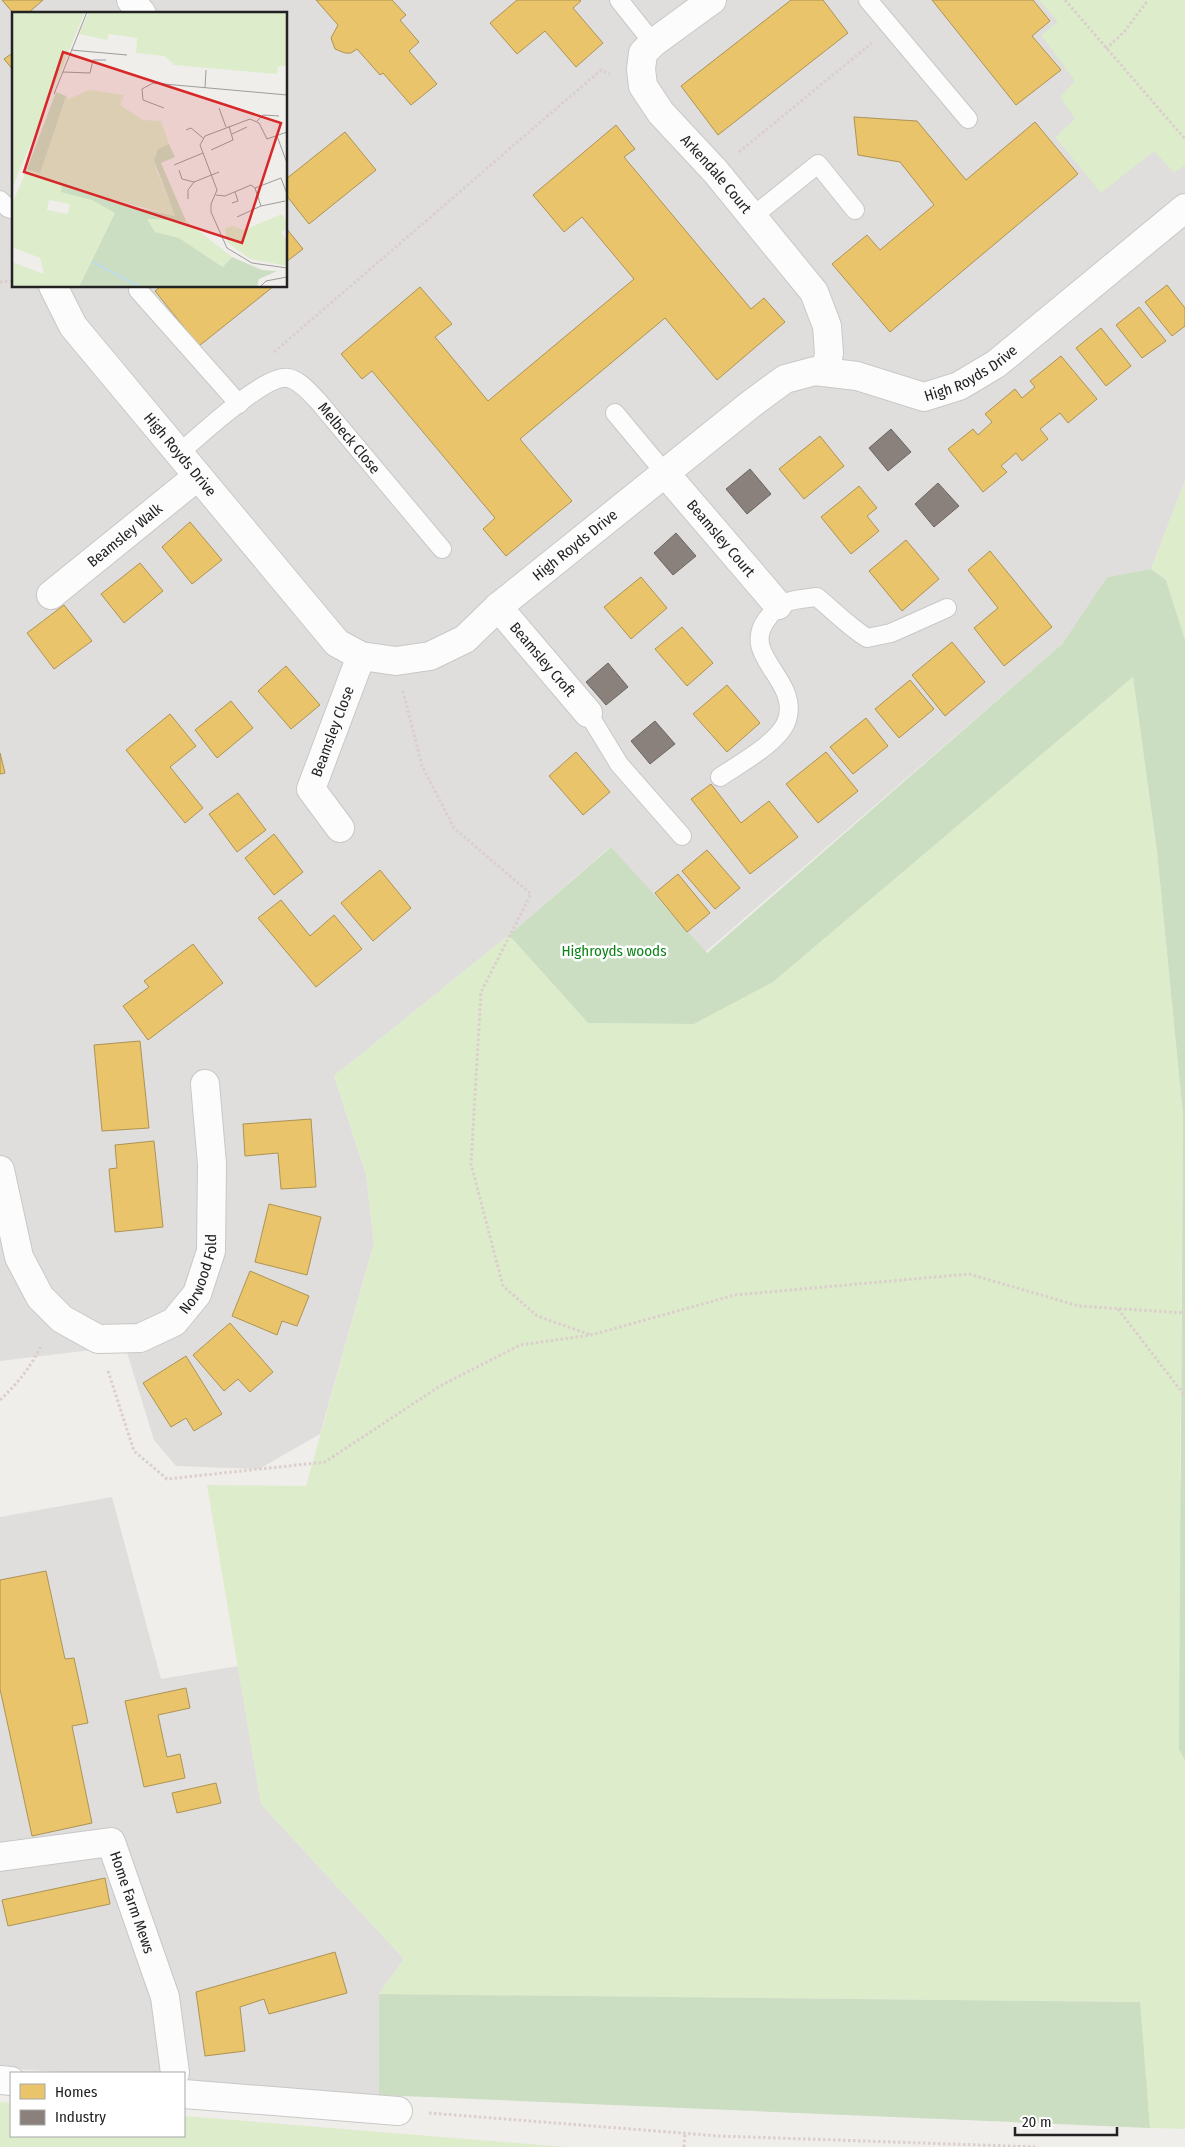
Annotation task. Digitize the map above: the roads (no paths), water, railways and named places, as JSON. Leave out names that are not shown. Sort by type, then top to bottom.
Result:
[{"type":"street","points":[[653,43],[712,0]]},
{"type":"street","name":"Arkendale Court","points":[[653,43],[643,53],[641,69],[643,86],[661,113],[716,172],[814,292],[827,326],[829,353],[826,372]]},
{"type":"street","name":"High Royds Drive","points":[[54,288],[73,326],[337,644],[361,656],[396,661],[430,656],[465,639],[498,606],[665,472],[785,379],[815,372],[857,376],[924,397],[959,386],[996,364],[1185,208]]},
{"type":"street","name":"Beamsley Court","points":[[665,472],[778,605]]},
{"type":"street","name":"Beamsley Walk","points":[[51,594],[198,476]]},
{"type":"street","name":"Beamsley Croft","points":[[498,606],[588,713]]},
{"type":"street","name":"Beamsley Close","points":[[340,828],[311,788],[361,656]]},
{"type":"street","name":"Norwood Fold","points":[[0,1170],[19,1257],[40,1297],[62,1319],[98,1339],[140,1338],[174,1322],[198,1294],[211,1251],[212,1164],[205,1084]]},
{"type":"street","name":"Home Farm Mews","points":[[0,1857],[110,1842],[165,1998],[175,2072]]},
{"type":"street","points":[[185,2094],[398,2111]]},
{"type":"lane","points":[[619,0],[653,43]]},
{"type":"lane","points":[[868,0],[968,119]]},
{"type":"lane","points":[[752,217],[818,164],[855,210]]},
{"type":"lane","points":[[0,200],[12,209]]},
{"type":"lane","points":[[138,290],[239,404],[179,453]]},
{"type":"lane","name":"Melbeck Close","points":[[239,404],[270,381],[287,378],[301,385],[318,401],[442,549]]},
{"type":"lane","points":[[615,413],[665,472]]},
{"type":"lane","points":[[720,777],[771,741],[787,721],[789,700],[783,684],[765,660],[758,638],[764,623],[778,605],[797,599],[817,597],[849,627],[867,638],[891,633],[946,608]]},
{"type":"lane","points":[[588,713],[619,764],[682,836]]},
{"type":"park label","name":"Highroyds woods","points":[[614,951]]}]
